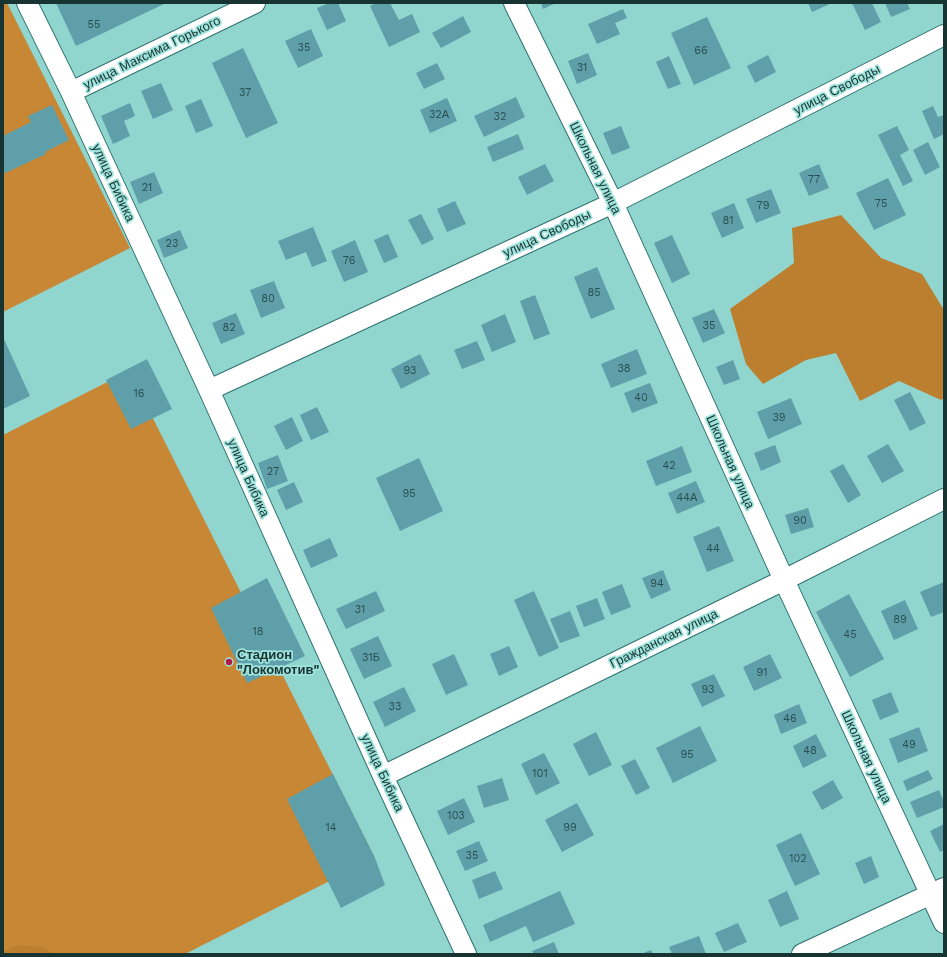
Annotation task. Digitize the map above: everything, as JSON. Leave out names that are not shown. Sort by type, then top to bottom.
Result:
[{"type":"street","name":"улица Бибика","points":[[27,3],[72,92],[209,390],[383,776],[466,954]]},
{"type":"street","name":"улица Максима Горького","points":[[72,92],[255,3]]},
{"type":"street","name":"Школьная улица","points":[[514,3],[612,203],[784,580],[937,892],[944,923]]},
{"type":"street","name":"улица Свободы","points":[[209,390],[612,203],[944,35]]},
{"type":"street","name":"Гражданская улица","points":[[383,776],[784,580],[944,499]]},
{"type":"street","points":[[802,954],[937,892]]},
{"type":"shaded area","points":[[3,3],[7,3],[130,248],[3,312]]},
{"type":"shaded area","points":[[841,215],[881,258],[922,274],[944,310],[944,398],[941,400],[899,381],[860,401],[836,353],[806,360],[763,384],[746,364],[730,309],[794,263],[792,228]]},
{"type":"shaded area","name":"Стадион \"Локомотив\"","points":[[129,371],[375,858],[185,954],[3,954],[3,435]]},
{"type":"shaded area","points":[[18,945],[44,947],[53,954],[3,954],[3,951]]},
{"type":"building","points":[[56,3],[166,3],[76,46]]},
{"type":"building","points":[[329,3],[338,3],[346,21],[327,30],[317,8]]},
{"type":"building","points":[[376,3],[390,3],[399,20],[412,14],[420,32],[389,47],[370,6]]},
{"type":"building","points":[[541,3],[556,3],[543,9]]},
{"type":"building","points":[[808,3],[832,3],[812,12]]},
{"type":"building","points":[[852,3],[872,3],[881,22],[865,30]]},
{"type":"building","points":[[885,3],[907,3],[910,9],[891,17]]},
{"type":"building","points":[[623,9],[627,18],[615,23],[620,34],[597,44],[588,24]]},
{"type":"building","points":[[463,16],[471,32],[441,48],[432,33]]},
{"type":"building","points":[[707,17],[731,68],[694,85],[671,33]]},
{"type":"building","points":[[311,29],[323,56],[298,68],[285,41]]},
{"type":"building","points":[[243,48],[278,123],[246,138],[212,63]]},
{"type":"building","points":[[588,53],[597,75],[577,84],[568,61]]},
{"type":"building","points":[[768,55],[776,72],[755,83],[747,66]]},
{"type":"building","points":[[669,56],[681,84],[668,89],[656,62]]},
{"type":"building","points":[[437,63],[445,79],[424,89],[416,73]]},
{"type":"building","points":[[161,83],[173,110],[153,119],[141,91]]},
{"type":"building","points":[[516,97],[525,117],[484,137],[474,116]]},
{"type":"building","points":[[447,98],[457,121],[430,133],[420,110]]},
{"type":"building","points":[[201,99],[213,126],[196,133],[185,106]]},
{"type":"building","points":[[130,103],[135,116],[124,121],[130,136],[113,144],[101,116]]},
{"type":"building","points":[[52,105],[69,140],[45,152],[46,154],[3,174],[3,136],[31,122],[28,116]]},
{"type":"building","points":[[933,106],[938,117],[944,115],[944,134],[934,139],[922,111]]},
{"type":"building","points":[[621,126],[630,148],[612,155],[603,133]]},
{"type":"building","points":[[897,126],[909,150],[900,155],[913,181],[903,186],[878,135]]},
{"type":"building","points":[[518,134],[524,149],[493,162],[487,147]]},
{"type":"building","points":[[928,142],[940,167],[925,175],[913,150]]},
{"type":"building","points":[[545,164],[554,181],[527,195],[518,177]]},
{"type":"building","points":[[819,164],[829,188],[809,196],[799,173]]},
{"type":"building","points":[[154,172],[163,193],[139,204],[130,182]]},
{"type":"building","points":[[888,178],[906,215],[874,230],[856,193]]},
{"type":"building","points":[[771,189],[781,213],[756,223],[746,199]]},
{"type":"building","points":[[455,201],[466,224],[447,232],[437,209]]},
{"type":"building","points":[[734,203],[744,228],[722,238],[711,213]]},
{"type":"building","points":[[421,214],[434,239],[422,245],[408,220]]},
{"type":"building","points":[[313,227],[327,261],[312,267],[306,252],[286,260],[278,241]]},
{"type":"building","points":[[180,230],[188,248],[164,258],[157,240]]},
{"type":"building","points":[[388,234],[398,257],[384,263],[374,240]]},
{"type":"building","points":[[672,235],[690,274],[672,283],[654,243]]},
{"type":"building","points":[[355,240],[368,272],[344,282],[331,251]]},
{"type":"building","points":[[597,267],[615,309],[591,319],[574,277]]},
{"type":"building","points":[[274,281],[285,308],[261,318],[250,290]]},
{"type":"building","points":[[535,295],[550,334],[534,340],[520,301]]},
{"type":"building","points":[[714,309],[725,333],[703,343],[692,318]]},
{"type":"building","points":[[236,313],[245,334],[221,344],[212,323]]},
{"type":"building","points":[[505,314],[516,342],[492,352],[481,325]]},
{"type":"building","points":[[3,337],[30,396],[3,409]]},
{"type":"building","points":[[477,341],[485,360],[462,369],[454,350]]},
{"type":"building","points":[[637,349],[647,374],[611,388],[601,364]]},
{"type":"building","points":[[420,354],[430,374],[401,389],[391,369]]},
{"type":"building","points":[[147,359],[172,409],[131,429],[106,380]]},
{"type":"building","points":[[733,360],[740,379],[724,385],[716,367]]},
{"type":"building","points":[[650,383],[658,403],[632,413],[624,393]]},
{"type":"building","points":[[910,392],[926,423],[910,431],[894,400]]},
{"type":"building","points":[[791,398],[802,424],[768,439],[757,412]]},
{"type":"building","points":[[317,407],[329,432],[311,440],[300,415]]},
{"type":"building","points":[[292,417],[303,441],[286,450],[274,426]]},
{"type":"building","points":[[888,444],[904,471],[882,483],[867,456]]},
{"type":"building","points":[[775,445],[781,462],[761,471],[754,453]]},
{"type":"building","points":[[682,446],[692,472],[656,486],[646,461]]},
{"type":"building","points":[[278,455],[288,481],[267,489],[258,463]]},
{"type":"building","points":[[419,458],[443,511],[400,531],[376,478]]},
{"type":"building","points":[[843,464],[861,495],[848,503],[830,471]]},
{"type":"building","points":[[696,481],[705,502],[677,514],[668,493]]},
{"type":"building","points":[[294,482],[303,502],[286,510],[277,490]]},
{"type":"building","points":[[808,508],[814,527],[791,534],[785,515]]},
{"type":"building","points":[[719,526],[734,561],[707,572],[693,537]]},
{"type":"building","points":[[330,538],[338,556],[311,568],[303,550]]},
{"type":"building","points":[[663,570],[671,590],[651,599],[642,578]]},
{"type":"building","points":[[267,578],[305,656],[247,683],[211,608]]},
{"type":"building","points":[[944,582],[944,612],[931,617],[920,592]]},
{"type":"building","points":[[622,584],[631,607],[611,615],[602,592]]},
{"type":"building","points":[[376,591],[385,611],[346,629],[336,609]]},
{"type":"building","points":[[534,591],[559,648],[539,657],[514,600]]},
{"type":"building","points":[[849,594],[884,659],[850,677],[816,612]]},
{"type":"building","points":[[597,598],[605,619],[584,627],[576,606]]},
{"type":"building","points":[[905,600],[918,629],[894,640],[881,611]]},
{"type":"building","points":[[570,611],[580,636],[560,643],[550,619]]},
{"type":"building","points":[[378,636],[392,666],[364,679],[350,649]]},
{"type":"building","points":[[509,646],[518,667],[499,676],[490,654]]},
{"type":"building","points":[[454,654],[468,685],[446,695],[432,664]]},
{"type":"building","points":[[770,654],[782,678],[754,691],[743,667]]},
{"type":"building","points":[[714,674],[725,696],[702,707],[691,684]]},
{"type":"building","points":[[404,687],[416,711],[385,727],[373,702]]},
{"type":"building","points":[[891,692],[899,712],[880,720],[872,700]]},
{"type":"building","points":[[799,704],[807,723],[781,734],[774,715]]},
{"type":"building","points":[[700,726],[717,761],[673,783],[656,748]]},
{"type":"building","points":[[919,727],[928,751],[898,763],[889,739]]},
{"type":"building","points":[[596,732],[612,765],[589,776],[573,744]]},
{"type":"building","points":[[816,734],[827,756],[803,768],[793,746]]},
{"type":"building","points":[[544,753],[560,783],[536,795],[521,764]]},
{"type":"building","points":[[635,759],[650,788],[636,795],[621,766]]},
{"type":"building","points":[[928,770],[933,779],[907,791],[903,781]]},
{"type":"building","points":[[333,774],[375,858],[385,885],[341,908],[287,799]]},
{"type":"building","points":[[502,778],[509,800],[484,808],[477,786]]},
{"type":"building","points":[[833,780],[843,798],[822,810],[812,792]]},
{"type":"building","points":[[939,790],[944,802],[944,807],[917,818],[910,802]]},
{"type":"building","points":[[464,798],[475,822],[448,835],[437,811]]},
{"type":"building","points":[[577,803],[594,835],[562,852],[545,820]]},
{"type":"building","points":[[944,824],[944,850],[940,852],[930,831]]},
{"type":"building","points":[[801,833],[820,874],[795,886],[776,845]]},
{"type":"building","points":[[479,841],[488,861],[465,871],[456,851]]},
{"type":"building","points":[[871,856],[879,877],[864,884],[855,863]]},
{"type":"building","points":[[495,871],[503,889],[479,899],[472,880]]},
{"type":"building","points":[[560,891],[575,924],[533,942],[526,926],[490,942],[483,925]]},
{"type":"building","points":[[787,891],[799,919],[780,927],[768,900]]},
{"type":"building","points":[[738,923],[747,942],[724,952],[715,933]]},
{"type":"building","points":[[699,936],[706,954],[672,954],[669,947]]},
{"type":"building","points":[[554,942],[559,954],[534,954],[532,951]]},
{"type":"building","points":[[651,950],[653,954],[641,954]]},
{"type":"place","name":"Стадион \"Локомотив\"","points":[[229,662]]}]
